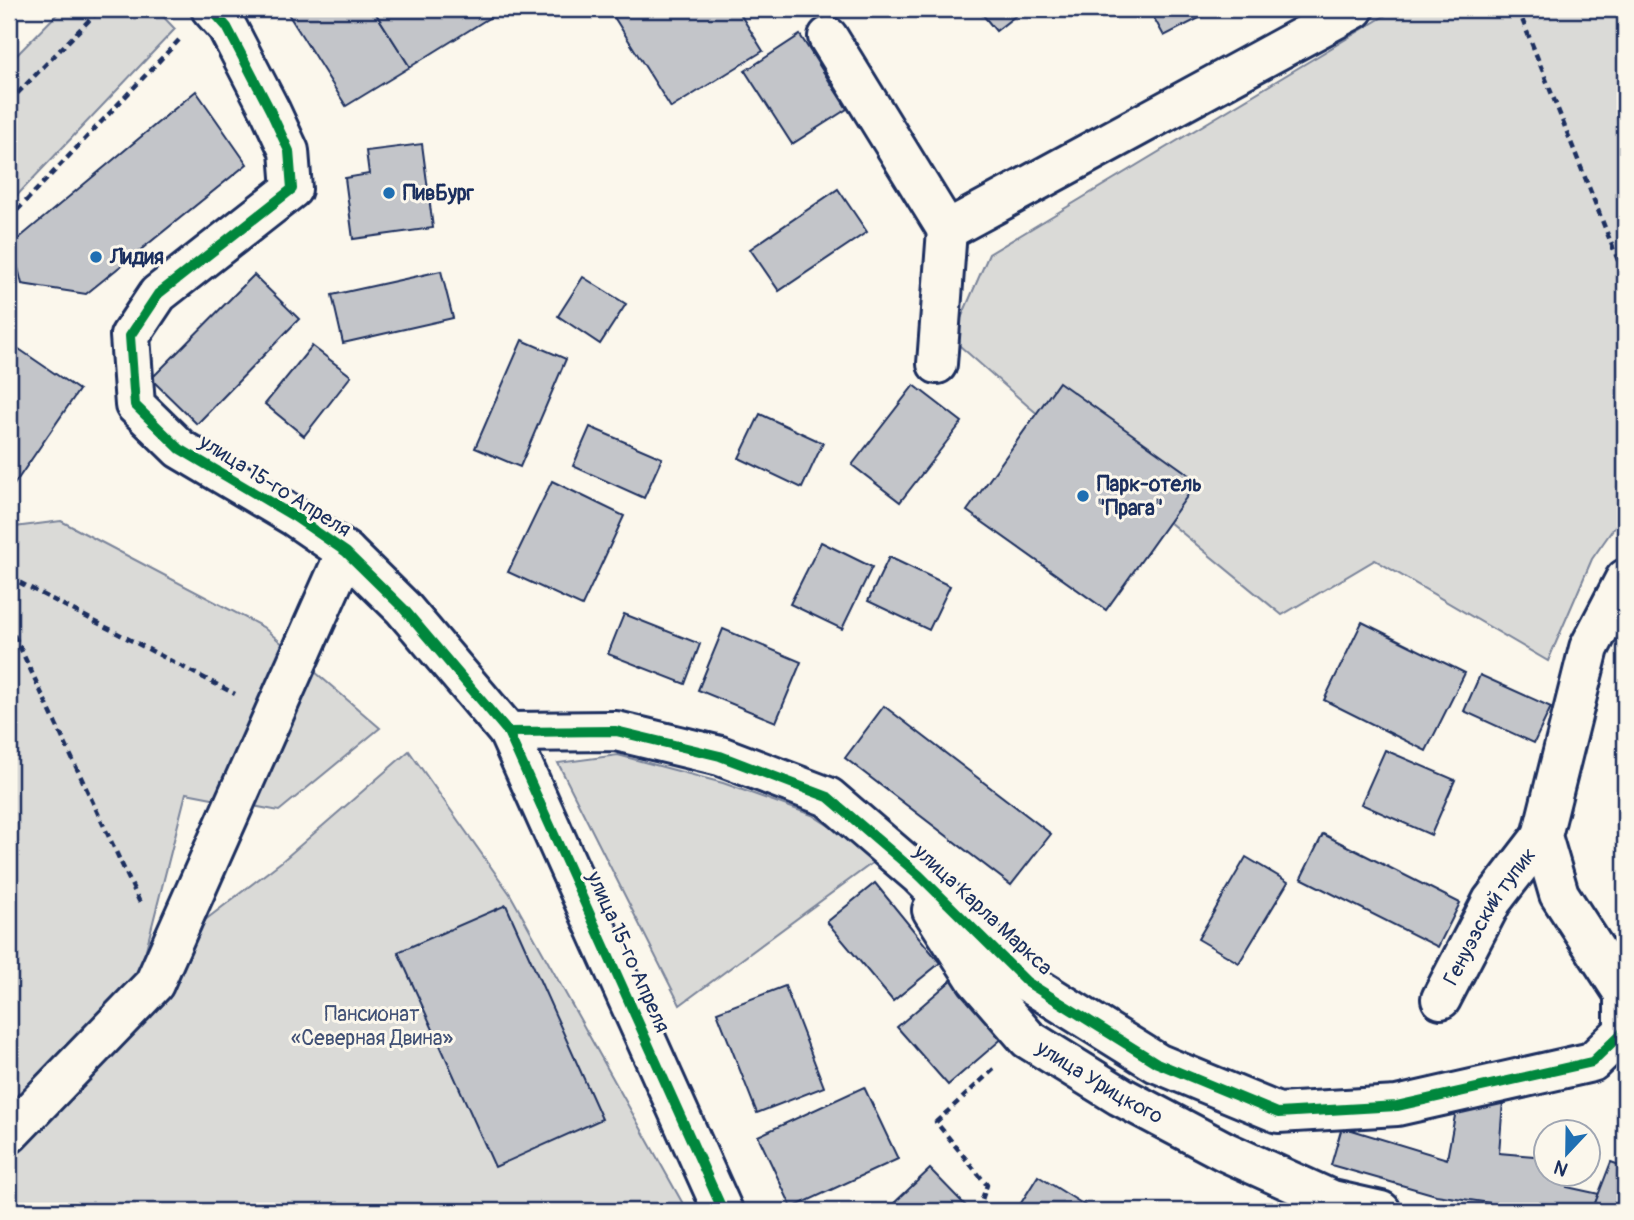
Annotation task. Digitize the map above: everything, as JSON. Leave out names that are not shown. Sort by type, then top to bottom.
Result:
[{"type":"street","name":"улица 15-го Апреля","points":[[211,9],[227,27],[289,151],[292,190],[158,294],[130,335],[135,405],[180,449],[295,517],[346,552],[403,608],[508,732],[723,1211]]},
{"type":"street","points":[[947,230],[1354,9]]},
{"type":"street","points":[[828,37],[947,230],[937,364]]},
{"type":"street","points":[[9,1134],[154,984],[346,552]]},
{"type":"street","points":[[1625,579],[1589,648],[1542,836],[1559,894],[1624,994],[1625,1030]]},
{"type":"street","name":"улица Карла Маркса","points":[[508,732],[616,731],[720,756],[828,797],[897,856],[1027,982],[1157,1063],[1278,1112],[1397,1106],[1592,1062],[1625,1030]]},
{"type":"street","name":"Генуэзский тупик","points":[[1441,999],[1492,901],[1542,836]]},
{"type":"street","name":"улица Урицкого","points":[[897,856],[976,979],[1028,1038],[1121,1096],[1226,1152],[1332,1200],[1381,1211]]},
{"type":"path","points":[[9,102],[100,9]]},
{"type":"path","points":[[1518,9],[1625,278]]},
{"type":"path","points":[[9,219],[180,39]]},
{"type":"path","points":[[9,577],[273,714]]},
{"type":"path","points":[[9,624],[166,958]]},
{"type":"path","points":[[978,1211],[987,1185],[936,1122],[1028,1038]]},
{"type":"green space","points":[[62,9],[156,9],[175,29],[9,204],[9,63]]},
{"type":"green space","points":[[1396,9],[1625,9],[1625,512],[1592,559],[1548,661],[1375,560],[1282,615],[1028,406],[952,339],[989,254]]},
{"type":"green space","name":"Пансионат «Северная Двина»","points":[[61,521],[263,627],[380,728],[279,811],[186,793],[141,969],[281,862],[409,751],[510,894],[687,1211],[9,1211],[9,544],[15,527]]},
{"type":"green space","points":[[618,755],[723,783],[812,815],[879,858],[680,1005],[558,763]]},
{"type":"building","points":[[285,9],[373,9],[410,67],[346,106]]},
{"type":"building","points":[[373,9],[487,9],[492,16],[410,67]]},
{"type":"building","points":[[609,9],[737,9],[763,51],[671,108]]},
{"type":"building","points":[[978,9],[1024,9],[996,31]]},
{"type":"building","points":[[1149,9],[1217,9],[1164,36]]},
{"type":"building","points":[[800,35],[847,109],[792,144],[745,71]]},
{"type":"building","points":[[196,91],[247,164],[86,294],[22,284],[12,244]]},
{"type":"building","points":[[422,144],[433,228],[353,239],[345,178],[369,174],[366,151]]},
{"type":"building","points":[[838,189],[867,232],[779,291],[750,249]]},
{"type":"building","points":[[441,271],[453,318],[343,343],[332,295]]},
{"type":"building","points":[[254,275],[299,319],[197,424],[151,379]]},
{"type":"building","points":[[583,277],[626,304],[600,344],[558,316]]},
{"type":"building","points":[[522,340],[566,359],[520,467],[475,448]]},
{"type":"building","points":[[312,346],[351,376],[304,436],[265,404]]},
{"type":"building","points":[[16,347],[79,390],[9,492],[9,357]]},
{"type":"building","name":"Парк-отель \"Прага\"","points":[[1059,382],[1198,481],[1106,610],[967,511]]},
{"type":"building","points":[[914,385],[962,422],[900,502],[852,465]]},
{"type":"building","points":[[760,414],[823,443],[802,488],[739,458]]},
{"type":"building","points":[[590,427],[662,458],[644,498],[573,466]]},
{"type":"building","points":[[552,481],[624,516],[582,606],[508,572]]},
{"type":"building","points":[[821,542],[872,567],[842,629],[790,604]]},
{"type":"building","points":[[889,557],[950,586],[929,630],[868,601]]},
{"type":"building","points":[[624,614],[700,644],[685,684],[608,654]]},
{"type":"building","points":[[1362,622],[1465,673],[1426,751],[1324,700]]},
{"type":"building","points":[[723,629],[801,662],[776,722],[698,690]]},
{"type":"building","points":[[1480,675],[1551,707],[1534,743],[1464,711]]},
{"type":"building","points":[[884,706],[1051,834],[1011,885],[845,758]]},
{"type":"building","points":[[1385,750],[1455,780],[1431,835],[1361,804]]},
{"type":"building","points":[[1323,834],[1460,903],[1438,947],[1301,878]]},
{"type":"building","points":[[1246,857],[1288,882],[1239,963],[1198,939]]},
{"type":"building","points":[[875,883],[940,963],[893,1001],[827,922]]},
{"type":"building","points":[[506,905],[602,1119],[495,1167],[398,952]]},
{"type":"building","points":[[953,979],[1004,1037],[948,1085],[897,1027]]},
{"type":"building","points":[[785,986],[824,1087],[757,1113],[717,1012]]},
{"type":"building","points":[[864,1087],[898,1159],[792,1208],[758,1136]]},
{"type":"building","points":[[1504,1089],[1499,1153],[1532,1156],[1532,1188],[1572,1188],[1599,1194],[1592,1211],[1544,1211],[1436,1195],[1331,1165],[1342,1127],[1447,1159],[1459,1094]]},
{"type":"building","points":[[1611,1162],[1625,1167],[1625,1211],[1592,1211]]},
{"type":"building","points":[[930,1169],[966,1206],[961,1211],[896,1211],[891,1206]]},
{"type":"building","points":[[1038,1176],[1094,1211],[1016,1211]]},
{"type":"building","points":[[1290,1206],[1311,1211],[1289,1211]]},
{"type":"cycle path","points":[[211,9],[227,27],[289,151],[292,189],[158,294],[130,336],[135,405],[180,449],[295,517],[346,552],[403,608],[508,732],[723,1211]]},
{"type":"cycle path","points":[[508,732],[616,731],[720,756],[828,797],[919,875],[1027,982],[1157,1063],[1278,1113],[1397,1106],[1592,1062],[1625,1030]]},
{"type":"place","name":"ПивБург","points":[[389,193]]},
{"type":"place","name":"Лидия","points":[[96,257]]},
{"type":"place","name":"Парк-отель \"Прага\"","points":[[1083,496]]}]
